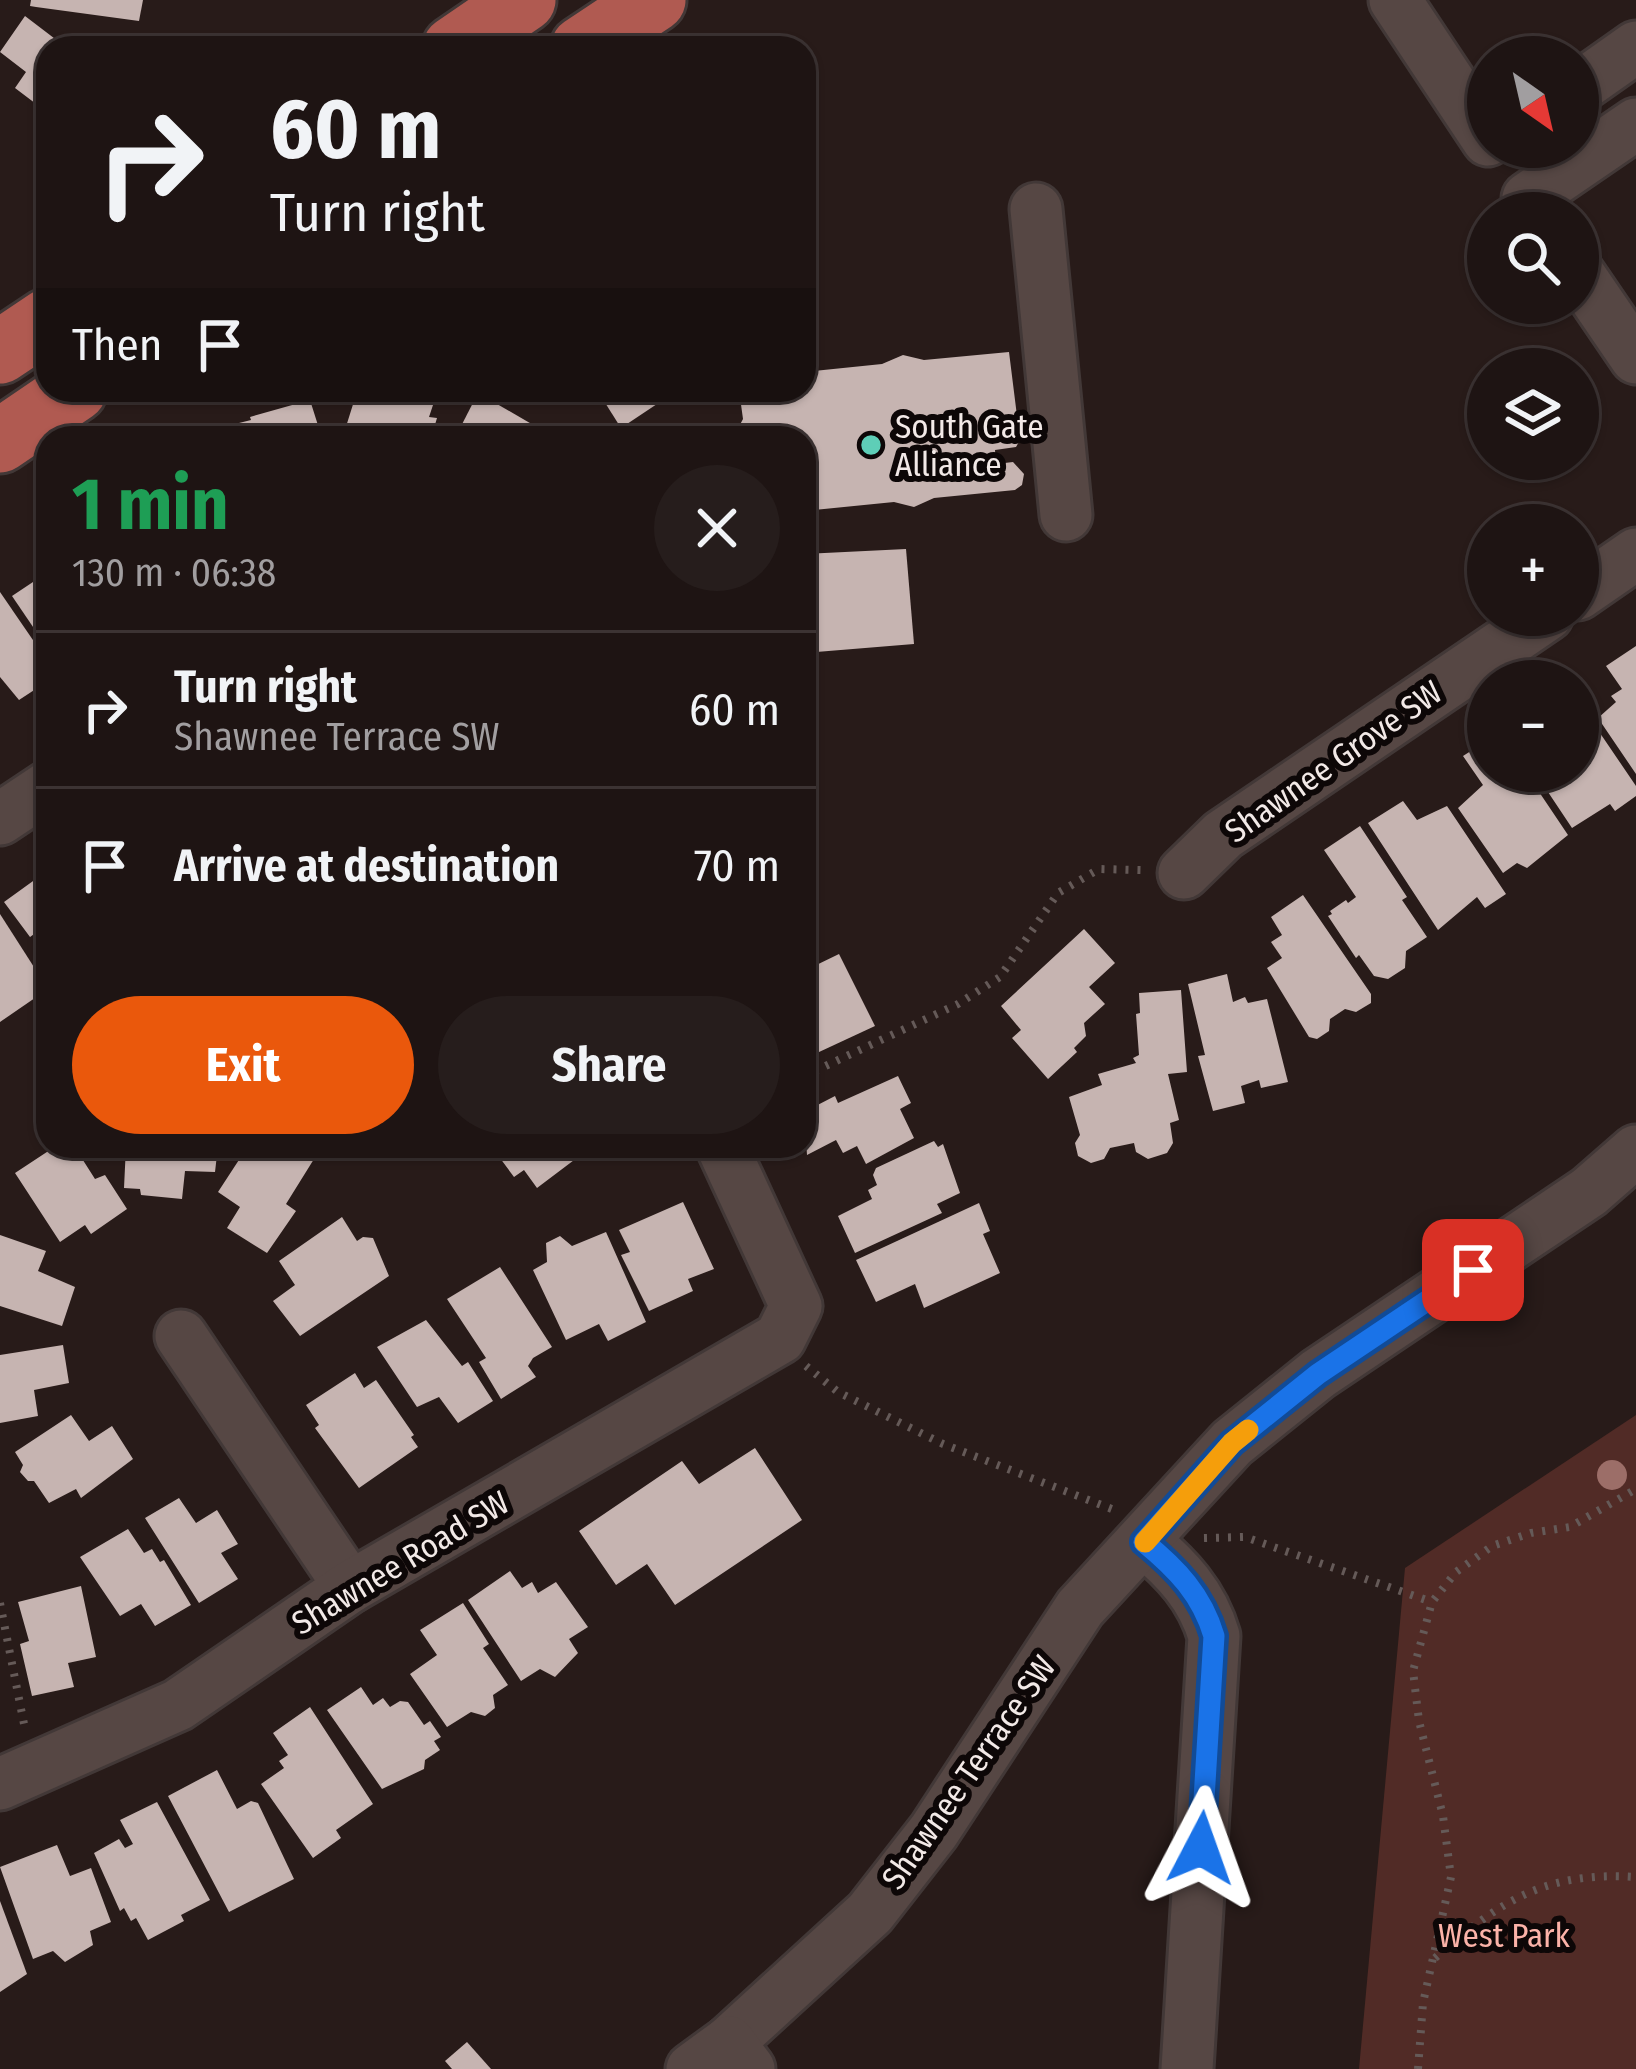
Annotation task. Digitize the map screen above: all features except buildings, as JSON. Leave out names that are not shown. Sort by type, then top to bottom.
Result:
[{"type":"main road","points":[[472,36],[524,0]]},
{"type":"main road","points":[[600,36],[653,0]]},
{"type":"main road","points":[[0,352],[36,328]]},
{"type":"main road","points":[[0,441],[57,402]]},
{"type":"street","points":[[1395,0],[1467,108]]},
{"type":"street","points":[[1599,73],[1636,47]]},
{"type":"street","points":[[1551,192],[1636,124]]},
{"type":"street","points":[[1036,209],[1066,515]]},
{"type":"street","points":[[1599,303],[1636,358]]},
{"type":"street","points":[[1599,580],[1636,554]]},
{"type":"street","name":"Shawnee Grove SW","points":[[1184,873],[1222,835],[1515,636]]},
{"type":"street","points":[[0,819],[36,795]]},
{"type":"street","name":"Shawnee Terrace SW","points":[[723,2060],[870,1913],[934,1831],[1080,1608],[1232,1443],[1318,1374],[1589,1192],[1636,1151]]},
{"type":"street","points":[[728,1158],[796,1306],[784,1330]]},
{"type":"street","name":"Shawnee Road SW","points":[[16,1778],[178,1705],[350,1588],[784,1330]]},
{"type":"street","points":[[181,1336],[350,1588]]},
{"type":"street","points":[[1151,1534],[1207,1612],[1214,1636],[1187,2069]]},
{"type":"path","points":[[816,1070],[958,1004],[1000,977],[1058,892],[1099,869],[1184,873]]},
{"type":"path","points":[[784,1330],[812,1372],[838,1391],[943,1444],[1151,1534],[1187,1539],[1246,1537],[1432,1602]]},
{"type":"path","points":[[1418,2069],[1423,2002],[1451,1877],[1443,1816],[1418,1721],[1413,1672],[1432,1602],[1456,1572],[1492,1546],[1570,1527],[1636,1489]]},
{"type":"path","points":[[0,1603],[16,1778]]},
{"type":"path","points":[[1433,1959],[1475,1923],[1518,1897],[1566,1878],[1636,1876]]},
{"type":"green space","name":"West Park","points":[[1636,1415],[1636,2069],[1359,2069],[1405,1568]]},
{"type":"slow traffic","points":[[1145,1542],[1248,1430]]},
{"type":"place","name":"South Gate Alliance","points":[[871,445]]},
{"type":"route","points":[[1201,1848],[1214,1636],[1207,1612],[1192,1588],[1144,1542],[1232,1443],[1318,1374],[1473,1270]]}]
